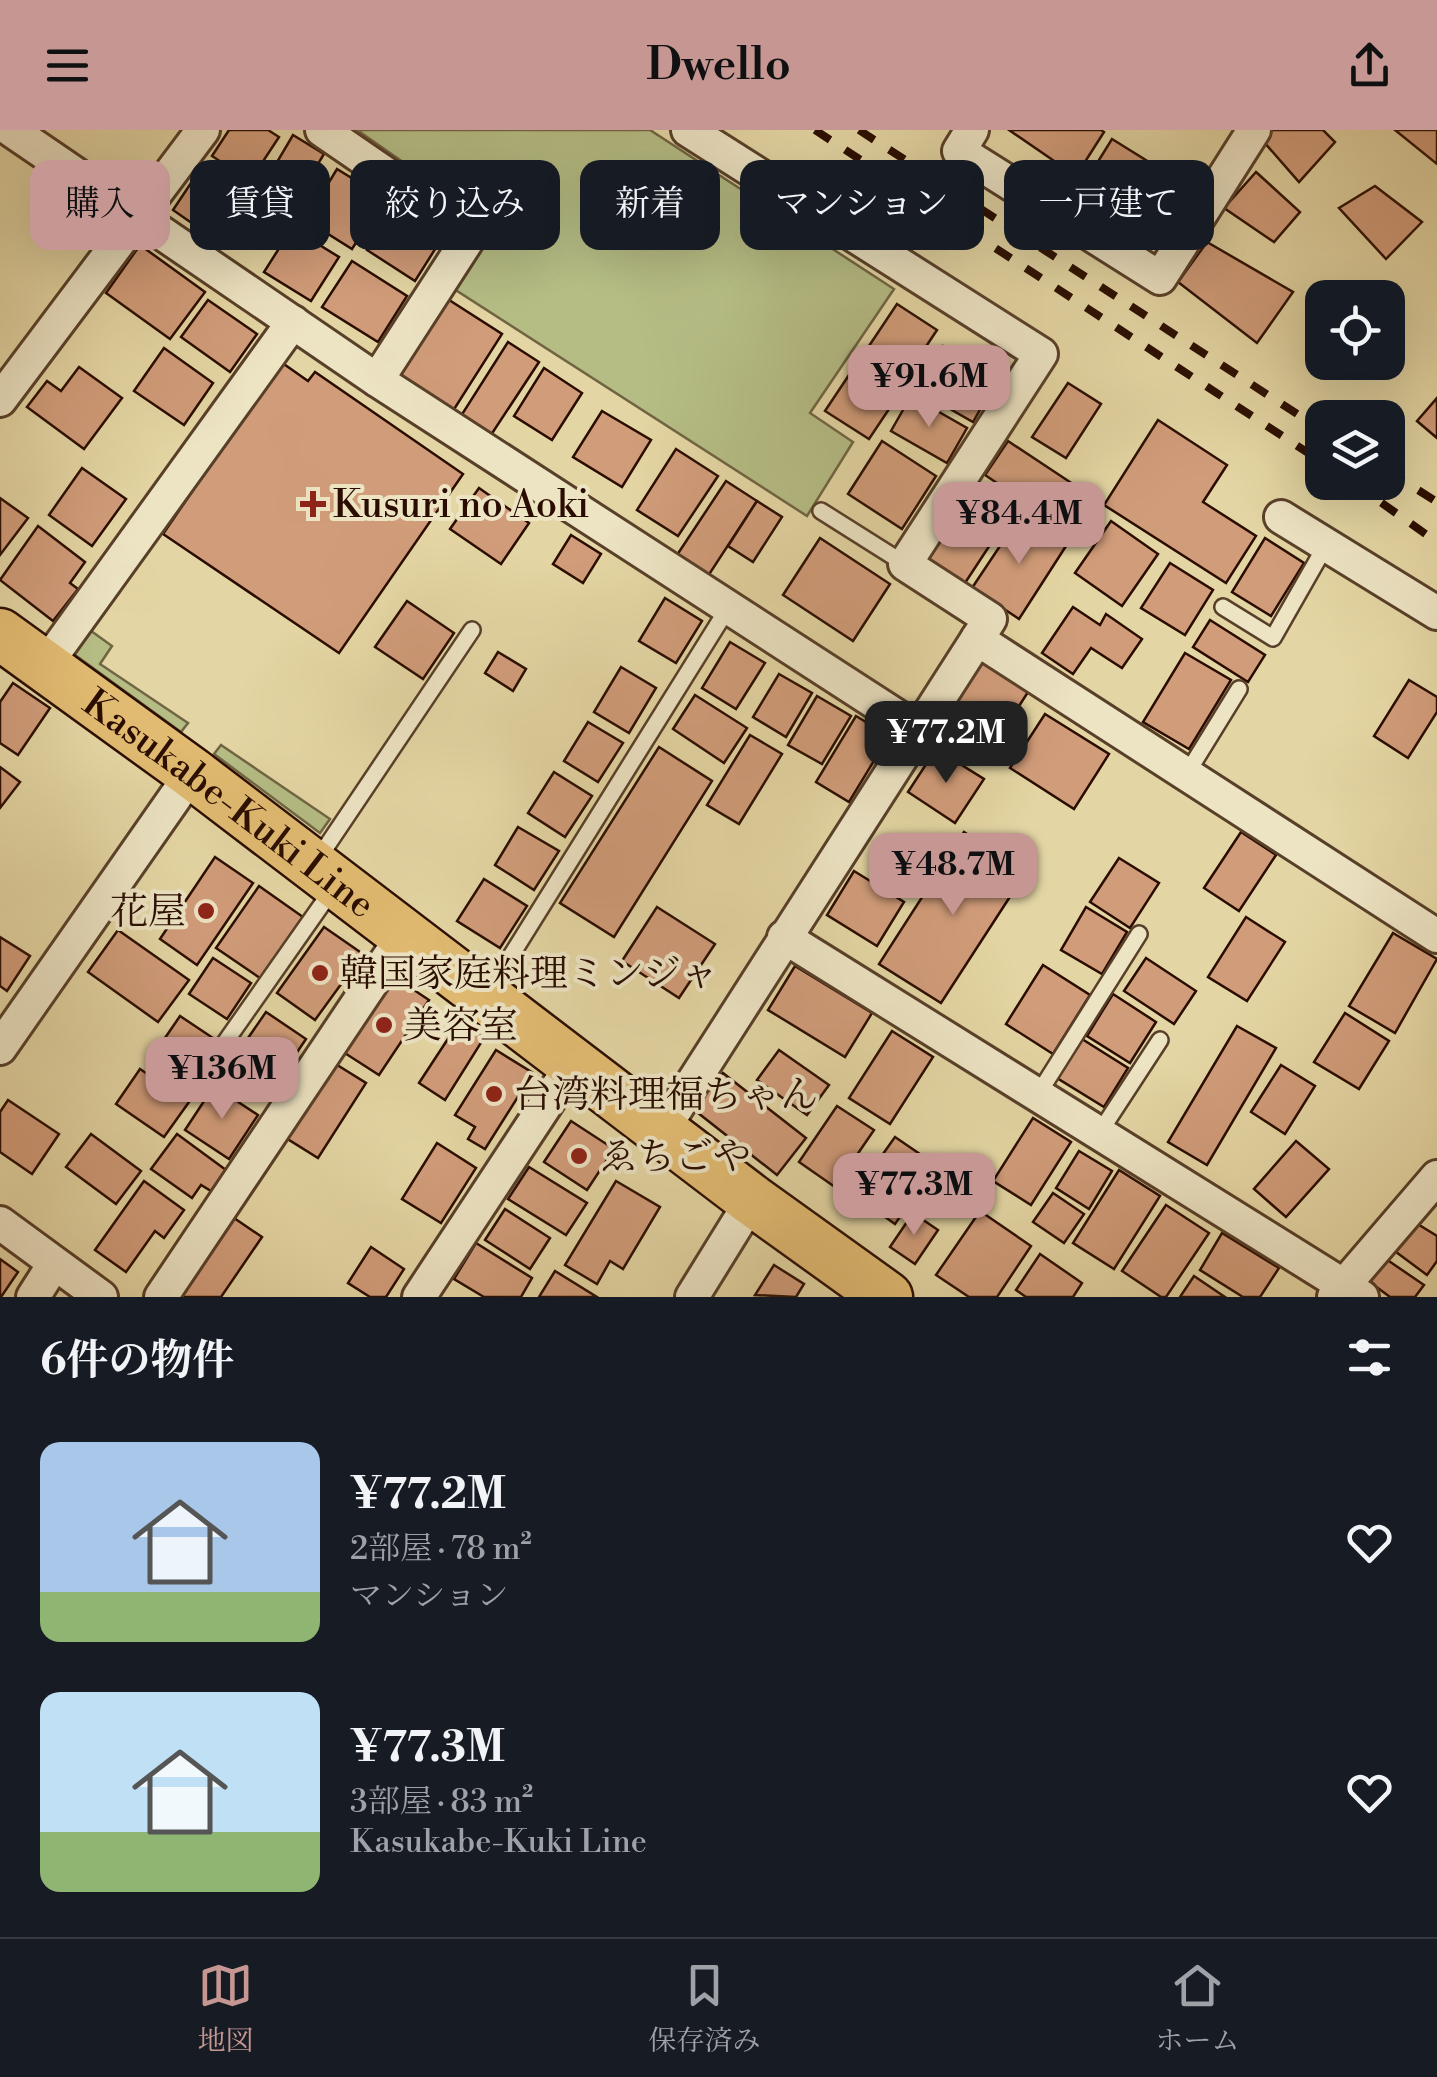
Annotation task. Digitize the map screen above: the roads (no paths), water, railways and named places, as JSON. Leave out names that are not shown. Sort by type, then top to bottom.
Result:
[{"type":"main road","name":"Kasukabe-Kuki Line","points":[[0,634],[192,773],[752,1200],[887,1297]]},
{"type":"street","points":[[11,130],[55,160]]},
{"type":"street","points":[[170,174],[203,130]]},
{"type":"street","points":[[322,130],[472,233],[378,380]]},
{"type":"street","points":[[663,1129],[990,619],[906,564],[1041,354],[688,130]]},
{"type":"street","points":[[972,130],[959,151],[1160,278],[1254,130]]},
{"type":"street","points":[[170,238],[378,380],[918,730]]},
{"type":"street","points":[[6,378],[110,250]]},
{"type":"street","points":[[44,666],[294,322]]},
{"type":"street","points":[[1281,517],[1437,613]]},
{"type":"street","points":[[977,639],[1437,936]]},
{"type":"street","points":[[0,1048],[192,773]]},
{"type":"street","points":[[161,1297],[405,934]]},
{"type":"street","points":[[784,937],[1347,1293],[1437,1177]]},
{"type":"street","points":[[419,1297],[574,1062]]},
{"type":"street","points":[[692,1297],[752,1200]]},
{"type":"street","points":[[0,1223],[101,1297]]},
{"type":"street","points":[[33,1297],[54,1264]]},
{"type":"lane","points":[[821,511],[906,564]]},
{"type":"lane","points":[[1224,608],[1273,638],[1326,544]]},
{"type":"lane","points":[[486,996],[728,608]]},
{"type":"lane","points":[[205,1071],[472,630]]},
{"type":"lane","points":[[1186,774],[1239,690]]},
{"type":"lane","points":[[1037,1096],[1139,934]]},
{"type":"lane","points":[[1098,1135],[1160,1040]]},
{"type":"railway","points":[[815,130],[1305,451]]},
{"type":"railway","points":[[859,130],[1305,419]]},
{"type":"railway","points":[[1405,482],[1437,502]]},
{"type":"railway","points":[[1378,500],[1437,542]]},
{"type":"place","name":"Kusuri no Aoki","points":[[313,504]]},
{"type":"place","name":"花屋","points":[[206,911]]},
{"type":"place","name":"韓国家庭料理ミンジャ","points":[[320,973]]},
{"type":"place","name":"美容室","points":[[384,1025]]},
{"type":"place","name":"台湾料理福ちゃん","points":[[494,1094]]},
{"type":"place","name":"ゑちごや","points":[[579,1156]]}]
